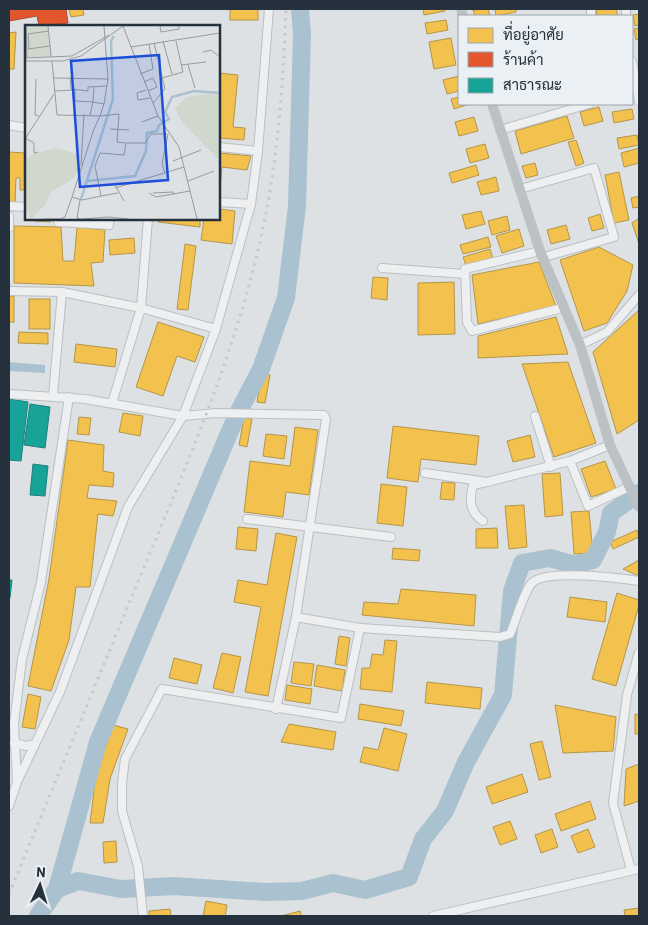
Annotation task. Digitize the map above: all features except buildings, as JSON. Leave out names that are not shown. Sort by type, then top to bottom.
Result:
[{"type":"street","points":[[9,806],[17,782],[60,692],[128,507],[183,416],[216,329],[251,204],[258,151],[269,9]]},
{"type":"street","points":[[633,67],[639,101]]},
{"type":"street","points":[[492,105],[542,254],[562,308],[580,345],[610,445],[639,507]]},
{"type":"street","points":[[500,130],[586,105]]},
{"type":"street","points":[[9,125],[25,128]]},
{"type":"street","points":[[220,147],[258,151]]},
{"type":"street","points":[[520,189],[594,168],[614,237],[542,254],[465,269],[467,322],[472,331],[562,308]]},
{"type":"street","points":[[220,202],[251,204]]},
{"type":"street","points":[[9,206],[25,207]]},
{"type":"street","points":[[9,216],[9,228]]},
{"type":"street","points":[[58,220],[58,222],[109,225],[109,220]]},
{"type":"street","points":[[112,403],[141,308],[148,220]]},
{"type":"street","points":[[382,268],[465,274]]},
{"type":"street","points":[[9,291],[62,292],[141,308],[216,329]]},
{"type":"street","points":[[53,396],[62,292]]},
{"type":"street","points":[[580,345],[607,332],[639,296]]},
{"type":"street","points":[[9,394],[68,397],[183,416],[216,413],[324,415],[327,426],[311,526],[296,617],[276,709]]},
{"type":"street","points":[[17,782],[14,724],[22,659],[41,582],[68,397]]},
{"type":"street","points":[[535,416],[551,467]]},
{"type":"street","points":[[483,521],[473,510],[471,493],[473,485],[551,467],[610,445]]},
{"type":"street","points":[[570,461],[588,506],[630,489]]},
{"type":"street","points":[[425,473],[487,482]]},
{"type":"street","points":[[246,519],[391,536]]},
{"type":"street","points":[[296,617],[360,628],[502,637],[510,634],[532,582],[545,576],[612,577],[639,581]]},
{"type":"street","points":[[143,916],[138,866],[122,811],[122,783],[125,759],[162,689],[276,709],[341,718],[360,628]]},
{"type":"street","points":[[433,916],[635,870],[613,803],[627,695],[639,652]]},
{"type":"street","points":[[14,743],[26,746],[35,744]]},
{"type":"water","points":[[9,362],[45,365],[45,373],[9,371]]},
{"type":"waterway","points":[[38,916],[57,889],[98,742],[236,417],[261,369],[286,298],[297,206],[302,34],[300,9]]},
{"type":"waterway","points":[[57,889],[78,881],[121,889],[174,886],[264,892],[302,891],[333,883],[365,890],[409,877],[423,839],[445,811],[466,762],[503,695],[512,591],[522,563],[550,558],[575,565],[593,560],[607,532],[611,513],[639,493]]},
{"type":"railway","points":[[9,894],[180,481],[226,361],[239,320],[261,237],[272,181],[281,95],[286,9]]}]
